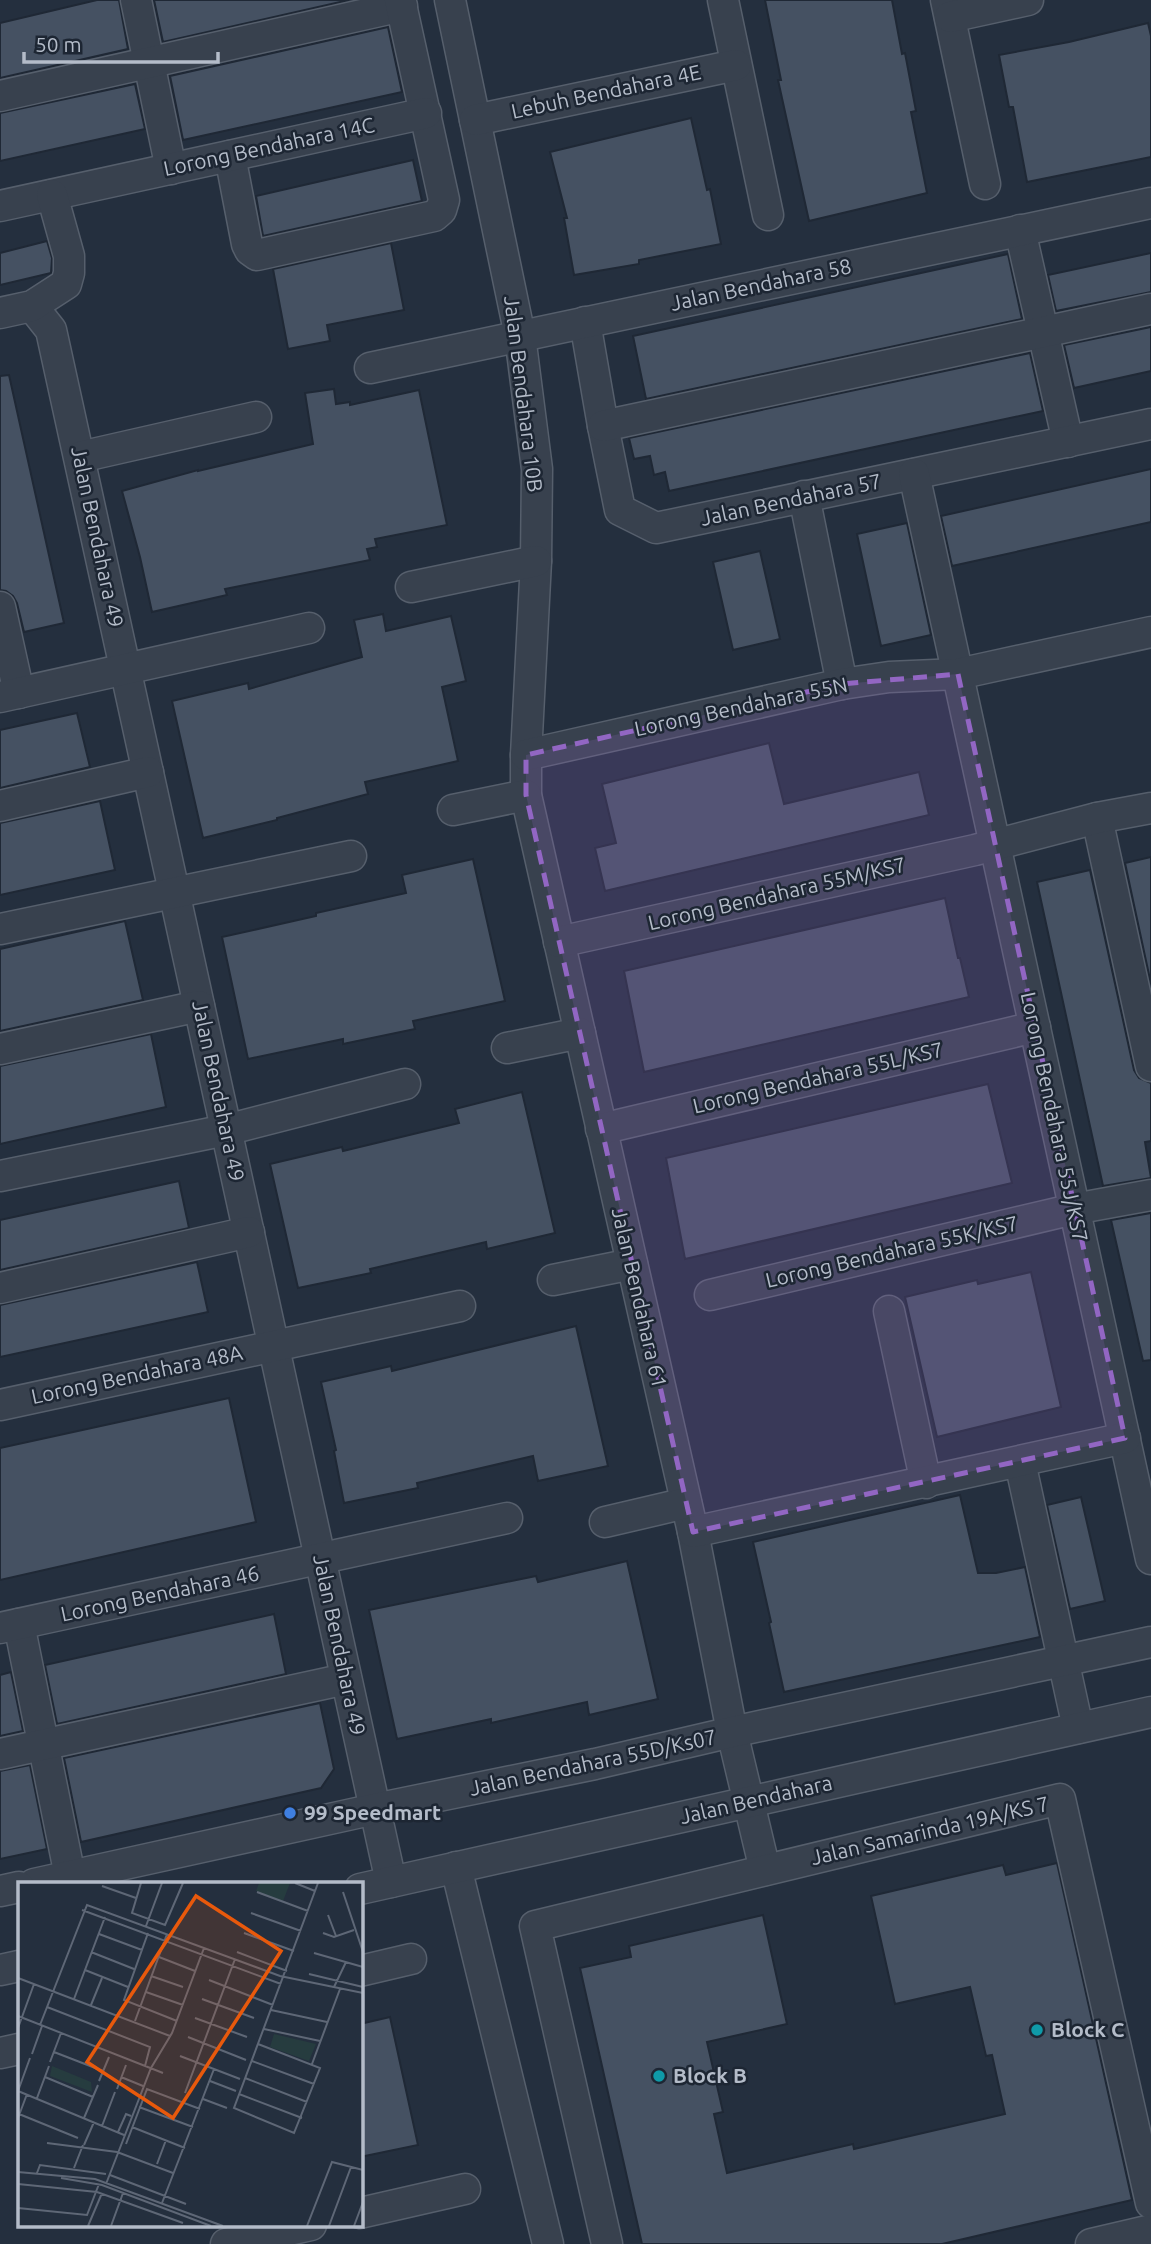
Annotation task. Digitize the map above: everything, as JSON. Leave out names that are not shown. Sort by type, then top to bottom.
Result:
[{"type":"street","points":[[136,0],[171,169]]},
{"type":"street","name":"Jalan Bendahara 10B","points":[[450,0],[520,336],[537,469],[536,561],[526,794]]},
{"type":"street","points":[[723,0],[768,215]]},
{"type":"street","points":[[985,184],[948,9],[1028,0]]},
{"type":"street","points":[[0,96],[401,3],[444,201],[442,210],[434,216],[257,255],[247,244],[230,156]]},
{"type":"street","name":"Lebuh Bendahara 4E","points":[[475,120],[736,65]]},
{"type":"street","name":"Lorong Bendahara 14C","points":[[0,206],[426,113]]},
{"type":"street","points":[[0,313],[32,306],[66,284],[69,256],[52,195]]},
{"type":"street","name":"Jalan Bendahara 58","points":[[370,368],[1151,202]]},
{"type":"street","points":[[1020,230],[1068,442]]},
{"type":"street","name":"Jalan Bendahara 49","points":[[32,306],[51,330],[80,457],[390,1882]]},
{"type":"street","points":[[603,426],[1151,309]]},
{"type":"street","name":"Jalan Bendahara 57","points":[[585,323],[620,510],[656,528],[1151,424]]},
{"type":"street","points":[[80,457],[256,416]]},
{"type":"street","name":"Lorong Bendahara 55J/KS7","points":[[914,474],[1125,1438],[1147,1519],[1151,1559]]},
{"type":"street","points":[[804,496],[842,684]]},
{"type":"street","points":[[411,587],[536,561]]},
{"type":"street","points":[[0,607],[10,695],[309,628]]},
{"type":"street","name":"Lorong Bendahara 55N","points":[[526,755],[842,684],[889,677],[958,674],[1151,632]]},
{"type":"street","points":[[0,806],[148,772]]},
{"type":"street","points":[[453,810],[526,794]]},
{"type":"street","name":"Jalan Bendahara 61","points":[[526,794],[686,1503],[732,1732],[749,1801]]},
{"type":"street","name":"Lorong Bendahara 55M/KS7","points":[[559,942],[995,845],[1097,818],[1151,808]]},
{"type":"street","points":[[1097,818],[1151,1066]]},
{"type":"street","points":[[0,929],[351,856]]},
{"type":"street","points":[[0,1049],[199,1006]]},
{"type":"street","name":"Lorong Bendahara 55L/KS7","points":[[601,1129],[1035,1027]]},
{"type":"street","points":[[506,1048],[580,1033]]},
{"type":"street","points":[[0,1177],[226,1129],[405,1084]]},
{"type":"street","name":"Lorong Bendahara 55K/KS7","points":[[709,1295],[1074,1209],[1151,1195]]},
{"type":"street","points":[[0,1288],[249,1233]]},
{"type":"street","points":[[553,1280],[632,1264]]},
{"type":"street","name":"Lorong Bendahara 48A","points":[[0,1405],[460,1306]]},
{"type":"street","points":[[889,1311],[926,1483]]},
{"type":"street","points":[[692,1532],[1125,1438]]},
{"type":"street","points":[[1020,1462],[1078,1728]]},
{"type":"street","points":[[606,1522],[686,1503]]},
{"type":"street","name":"Lorong Bendahara 46","points":[[10,1626],[507,1518]]},
{"type":"street","points":[[10,1626],[44,1745],[70,1876]]},
{"type":"street","name":"Jalan Bendahara 55D/Ks07","points":[[43,1882],[1151,1642]]},
{"type":"street","points":[[0,1755],[346,1679]]},
{"type":"street","name":"Jalan Bendahara","points":[[362,1889],[1151,1712]]},
{"type":"street","name":"Jalan Samarinda 19A/KS 7","points":[[607,2244],[535,1926],[1060,1799],[1151,2203]]},
{"type":"street","points":[[749,1801],[765,1870]]},
{"type":"street","points":[[456,1867],[548,2244]]},
{"type":"street","points":[[0,1891],[18,1887]]},
{"type":"street","points":[[362,1971],[411,1959]]},
{"type":"street","points":[[0,1970],[18,1966]]},
{"type":"street","points":[[0,2053],[18,2049]]},
{"type":"street","points":[[362,2213],[465,2189]]},
{"type":"street","points":[[226,2244],[306,2226]]},
{"type":"street","points":[[1091,2244],[1151,2230]]},
{"type":"highlighted area","points":[[958,674],[1125,1438],[693,1532],[526,795],[526,755],[842,684]]},
{"type":"building","points":[[97,0],[119,0],[128,49],[0,78],[0,23]]},
{"type":"building","points":[[154,0],[349,0],[163,42]]},
{"type":"building","points":[[765,0],[892,0],[916,111],[911,112],[927,193],[809,221],[778,80],[781,80]]},
{"type":"building","points":[[1148,23],[1151,36],[1151,157],[1027,182],[1013,107],[1009,107],[999,55]]},
{"type":"building","points":[[388,27],[402,92],[183,140],[170,76]]},
{"type":"building","points":[[135,84],[145,129],[0,161],[0,113]]},
{"type":"building","points":[[691,118],[721,244],[639,260],[639,264],[574,275],[564,218],[567,218],[550,152]]},
{"type":"building","points":[[413,160],[422,201],[263,236],[256,196]]},
{"type":"building","points":[[47,241],[52,258],[51,273],[0,285],[0,253]]},
{"type":"building","points":[[391,243],[404,310],[327,325],[330,341],[288,349],[273,269]]},
{"type":"building","points":[[1151,253],[1151,292],[1056,311],[1048,275]]},
{"type":"building","points":[[1008,254],[1022,319],[646,399],[633,336]]},
{"type":"building","points":[[1151,327],[1151,371],[1074,388],[1064,345]]},
{"type":"building","points":[[1030,353],[1043,411],[669,491],[665,472],[654,475],[650,456],[634,459],[629,438]]},
{"type":"building","points":[[9,375],[64,623],[24,632],[13,596],[0,590],[0,376]]},
{"type":"building","points":[[334,389],[336,404],[350,402],[350,405],[419,390],[447,525],[375,539],[377,547],[367,549],[370,560],[225,589],[227,595],[152,612],[122,491],[198,470],[313,444],[305,393]]},
{"type":"building","points":[[1151,469],[1151,522],[952,566],[941,516]]},
{"type":"building","points":[[907,523],[931,635],[881,646],[857,534]]},
{"type":"building","points":[[760,551],[780,639],[733,650],[713,562]]},
{"type":"building","points":[[383,614],[386,631],[451,616],[466,681],[442,687],[458,761],[365,782],[368,794],[203,838],[172,701],[248,683],[249,689],[362,657],[354,620]]},
{"type":"building","points":[[77,713],[90,767],[0,788],[0,730]]},
{"type":"building","points":[[769,743],[784,804],[919,772],[929,815],[605,891],[595,848],[616,843],[602,784]]},
{"type":"building","points":[[100,801],[115,870],[0,895],[0,823]]},
{"type":"building","points":[[1151,857],[1151,984],[1125,863]]},
{"type":"building","points":[[473,859],[505,1001],[413,1021],[415,1029],[343,1044],[343,1039],[248,1059],[222,937],[406,893],[402,875]]},
{"type":"building","points":[[1090,870],[1134,1070],[1139,1078],[1151,1083],[1151,1141],[1145,1142],[1151,1178],[1103,1186],[1037,882]]},
{"type":"building","points":[[945,898],[969,997],[644,1072],[624,971]]},
{"type":"building","points":[[125,921],[143,1000],[0,1031],[0,949]]},
{"type":"building","points":[[151,1034],[166,1107],[0,1144],[0,1066]]},
{"type":"building","points":[[988,1084],[1012,1183],[685,1259],[666,1158]]},
{"type":"building","points":[[522,1092],[555,1233],[487,1249],[486,1242],[370,1269],[371,1273],[298,1288],[270,1164],[342,1147],[343,1151],[459,1123],[455,1109]]},
{"type":"building","points":[[179,1181],[189,1228],[0,1270],[0,1220]]},
{"type":"building","points":[[1151,1213],[1151,1360],[1143,1361],[1111,1220]]},
{"type":"building","points":[[197,1262],[208,1312],[0,1357],[0,1305]]},
{"type":"building","points":[[1031,1272],[1061,1407],[937,1437],[905,1297],[977,1280],[978,1284]]},
{"type":"building","points":[[576,1326],[608,1466],[538,1481],[533,1456],[417,1483],[418,1488],[344,1503],[321,1382],[391,1366],[392,1371]]},
{"type":"building","points":[[229,1398],[256,1522],[0,1580],[0,1448]]},
{"type":"building","points":[[960,1495],[978,1573],[996,1573],[1025,1567],[1040,1637],[784,1692],[753,1542]]},
{"type":"building","points":[[1081,1497],[1105,1601],[1070,1609],[1047,1505]]},
{"type":"building","points":[[627,1561],[658,1699],[589,1715],[587,1702],[491,1723],[491,1719],[397,1739],[369,1610],[536,1576],[538,1582]]},
{"type":"building","points":[[274,1614],[286,1674],[57,1724],[45,1665]]},
{"type":"building","points":[[11,1672],[23,1731],[0,1736],[0,1675]]},
{"type":"building","points":[[320,1703],[334,1769],[321,1788],[81,1842],[64,1758]]},
{"type":"building","points":[[30,1765],[47,1849],[0,1859],[0,1771]]},
{"type":"building","points":[[1057,1863],[1132,2200],[942,2244],[642,2244],[580,1968],[631,1957],[629,1946],[763,1915],[787,2024],[707,2042],[723,2112],[714,2114],[727,2173],[853,2144],[854,2149],[1005,2114],[992,2055],[986,2056],[970,1987],[895,2004],[871,1896],[1003,1865],[1006,1875]]},
{"type":"building","points":[[390,2017],[418,2145],[362,2157],[362,2024]]},
{"type":"place","name":"99 Speedmart","points":[[290,1813]]},
{"type":"place","name":"Block C","points":[[1037,2030]]},
{"type":"place","name":"Block B","points":[[659,2076]]}]
